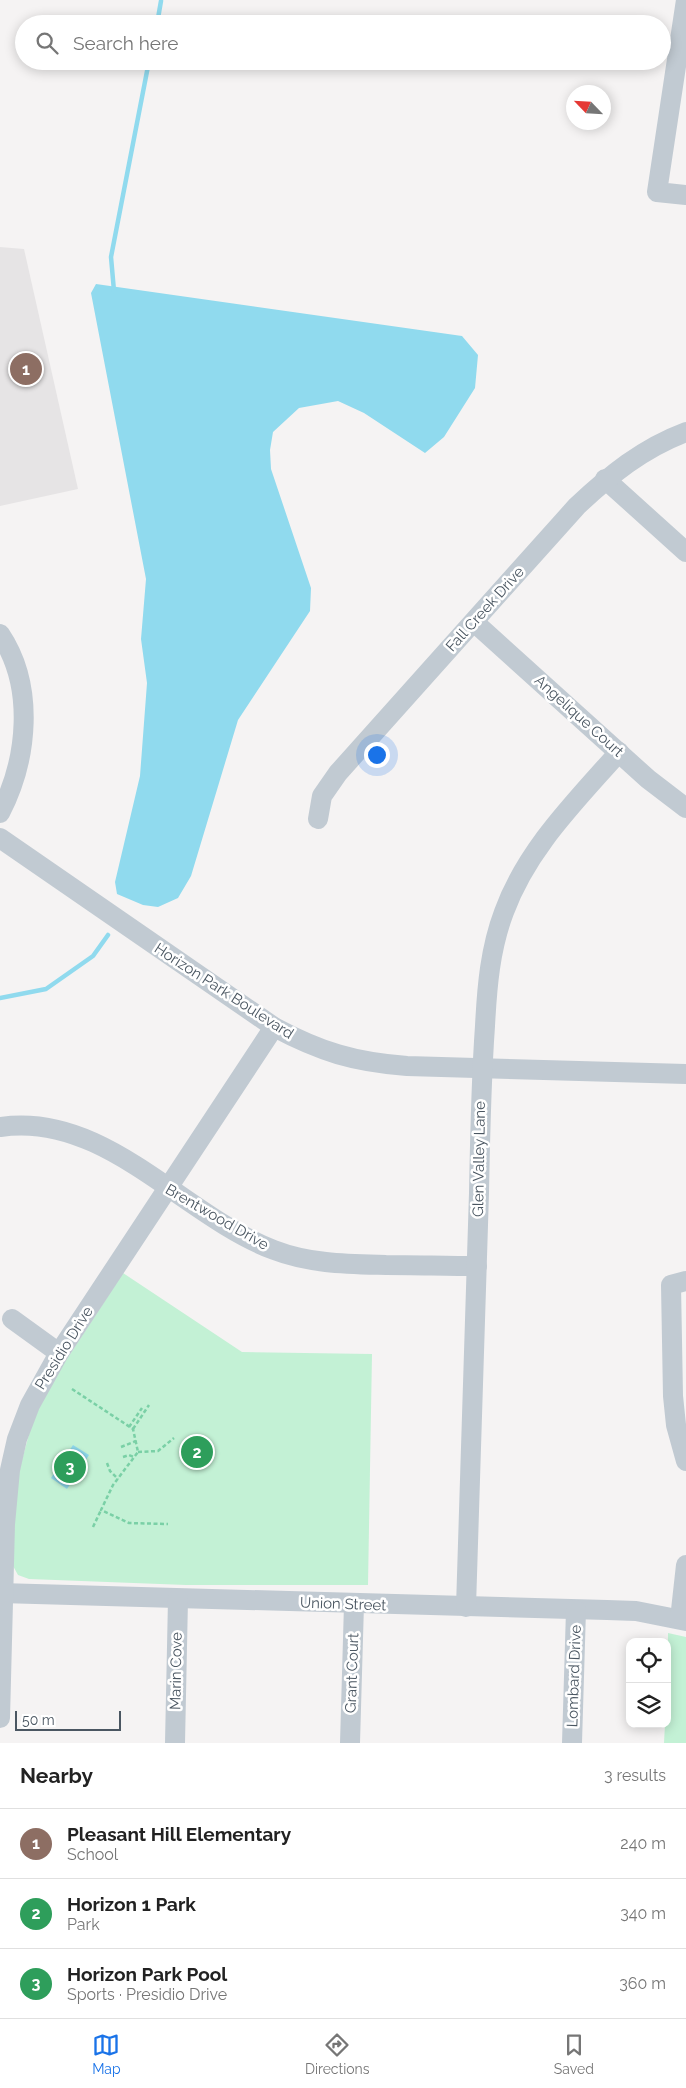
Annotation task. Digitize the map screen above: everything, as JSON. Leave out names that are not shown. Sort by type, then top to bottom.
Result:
[{"type":"street","points":[[686,0],[657,192],[686,195]]},
{"type":"street","name":"Fall Creek Drive","points":[[318,819],[322,796],[338,773],[577,506],[606,479],[640,455],[668,439],[686,432]]},
{"type":"street","points":[[606,479],[686,552]]},
{"type":"street","name":"Angelique Court","points":[[474,622],[670,797],[686,808]]},
{"type":"street","points":[[0,634],[19,673],[23,708],[22,746],[16,774],[0,813]]},
{"type":"street","name":"Glen Valley Lane","points":[[466,1607],[482,1069],[489,971],[494,939],[519,878],[536,849],[556,823],[619,752]]},
{"type":"street","name":"Horizon Park Boulevard","points":[[0,838],[274,1027],[306,1044],[340,1056],[372,1063],[482,1069],[686,1074]]},
{"type":"street","name":"Presidio Drive","points":[[0,1718],[2,1593],[10,1470],[30,1405],[59,1353],[274,1027]]},
{"type":"street","name":"Brentwood Drive","points":[[0,1127],[41,1127],[75,1135],[108,1149],[243,1236],[274,1250],[302,1258],[342,1264],[477,1266]]},
{"type":"street","points":[[686,1281],[671,1285],[673,1396],[676,1425],[686,1461]]},
{"type":"street","points":[[12,1319],[59,1353]]},
{"type":"street","points":[[683,1620],[686,1565]]},
{"type":"street","name":"Union Street","points":[[2,1593],[636,1611],[683,1620]]},
{"type":"street","name":"Marin Cove","points":[[175,1743],[178,1599]]},
{"type":"street","name":"Grant Court","points":[[350,1743],[354,1604]]},
{"type":"street","name":"Lombard Drive","points":[[572,1743],[576,1610]]},
{"type":"path","points":[[72,1389],[133,1429]]},
{"type":"path","points":[[138,1452],[133,1429],[149,1405]]},
{"type":"path","points":[[129,1427],[142,1408]]},
{"type":"path","points":[[93,1527],[118,1479],[138,1452],[158,1451],[174,1438]]},
{"type":"path","points":[[121,1447],[136,1441]]},
{"type":"path","points":[[123,1457],[129,1455],[134,1457]]},
{"type":"path","points":[[107,1463],[110,1471],[118,1479]]},
{"type":"path","points":[[101,1510],[129,1522],[168,1524]]},
{"type":"shaded area","points":[[0,247],[24,249],[78,489],[0,506]]},
{"type":"green space","points":[[123,1273],[242,1352],[372,1354],[368,1585],[186,1585],[29,1579],[18,1575],[12,1564],[17,1478],[31,1427],[46,1391]]},
{"type":"green space","points":[[668,1633],[686,1637],[686,1743],[664,1743],[665,1728],[671,1728],[671,1638],[668,1638]]},
{"type":"water","points":[[96,284],[462,336],[478,355],[475,388],[444,437],[425,453],[364,413],[338,401],[299,408],[273,432],[270,450],[271,469],[311,588],[310,611],[238,720],[191,876],[178,898],[158,907],[143,905],[117,894],[115,882],[140,776],[147,683],[141,639],[146,579],[91,293]]},
{"type":"water","points":[[73,1445],[89,1455],[67,1489],[51,1478]]},
{"type":"waterway","points":[[159,15],[161,1]]},
{"type":"waterway","points":[[114,291],[111,257],[147,70]]},
{"type":"waterway","points":[[0,998],[46,989],[93,956],[108,935]]},
{"type":"place","name":"Pleasant Hill Elementary","points":[[26,369]]},
{"type":"place","name":"Horizon 1 Park","points":[[197,1452]]},
{"type":"place","name":"Horizon Park Pool","points":[[70,1467]]}]
